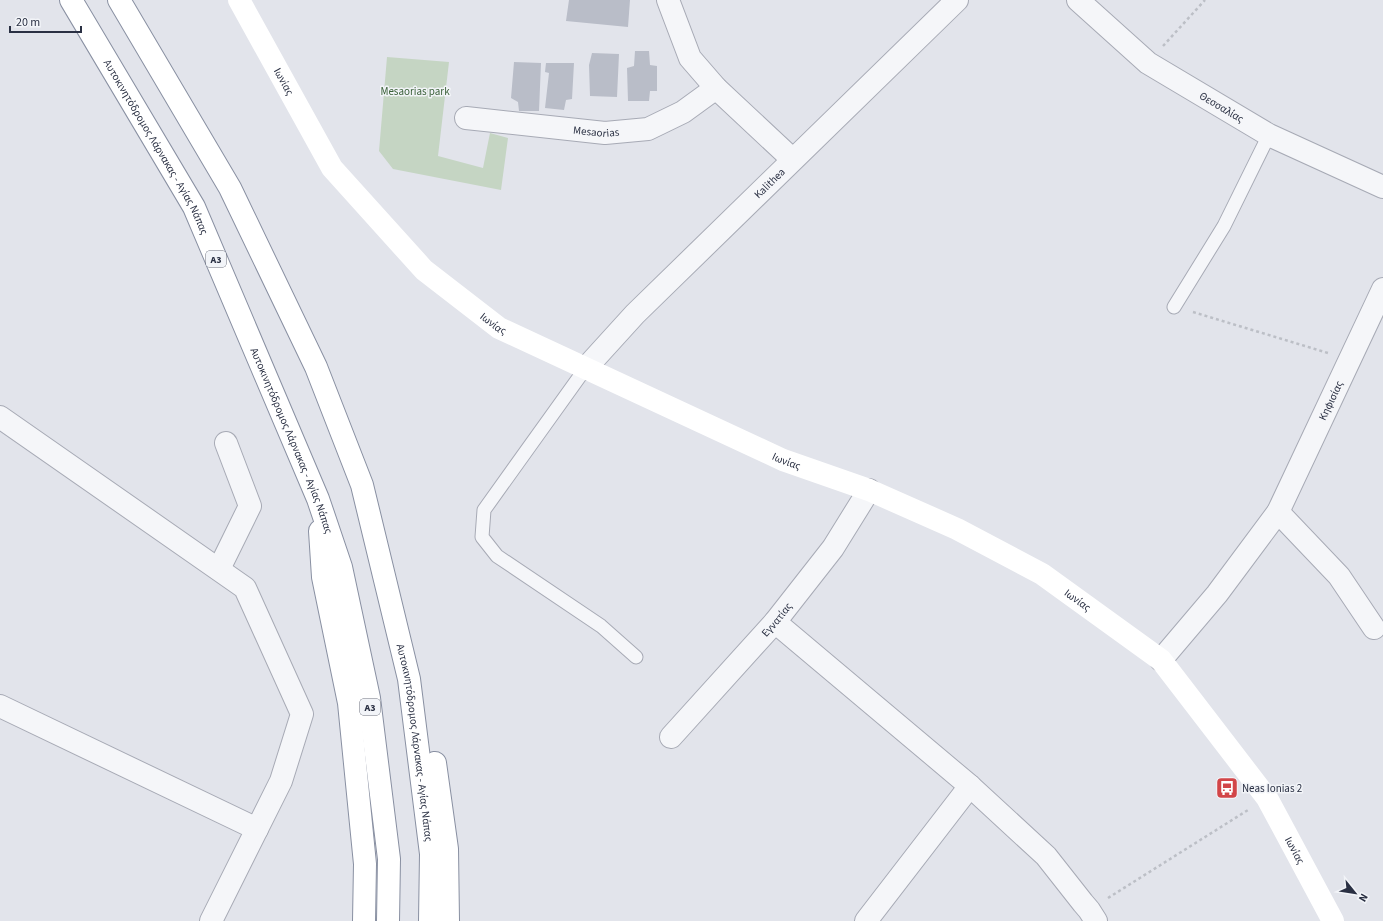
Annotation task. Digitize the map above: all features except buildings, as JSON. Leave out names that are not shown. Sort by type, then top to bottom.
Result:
[{"type":"main road","name":"Αυτοκινητόδρομος Λάρνακας - Αγίας Νάπας","points":[[71,0],[194,207],[318,499],[341,567],[369,698],[389,859],[388,921]]},
{"type":"main road","name":"Αυτοκινητόδρομος Λάρνακας - Αγίας Νάπας","points":[[119,0],[230,188],[316,368],[362,485],[409,679],[431,854],[430,921]]},
{"type":"main road","name":"Ιωνίας","points":[[239,0],[332,168],[424,270],[499,328],[783,460],[869,490],[957,529],[1042,574],[1161,660],[1267,798],[1333,921]]},
{"type":"main road","points":[[362,485],[393,564],[423,674],[447,849],[448,921]]},
{"type":"main road","points":[[318,499],[323,577],[349,703],[365,864],[364,921]]},
{"type":"street","points":[[668,0],[690,58],[716,88],[792,159]]},
{"type":"street","name":"Kalithea","points":[[585,369],[635,314],[792,159],[957,0]]},
{"type":"street","name":"Θεσσαλίας","points":[[1078,0],[1148,63],[1269,135],[1383,186]]},
{"type":"street","name":"Mesaorias","points":[[466,118],[605,133],[648,129],[682,112],[716,88]]},
{"type":"street","name":"Κηφισίας","points":[[1161,660],[1217,594],[1278,512],[1383,289]]},
{"type":"street","points":[[0,417],[245,588],[302,714],[281,781],[210,921]]},
{"type":"street","points":[[219,569],[250,506],[226,442]]},
{"type":"street","name":"Εγνατίας","points":[[671,737],[775,622],[833,548],[869,490]]},
{"type":"street","points":[[1278,512],[1339,576],[1374,628]]},
{"type":"street","points":[[775,622],[970,786],[1046,856],[1092,915]]},
{"type":"street","points":[[0,706],[257,829]]},
{"type":"street","points":[[866,921],[970,786]]},
{"type":"lane","points":[[1174,306],[1224,226],[1269,135]]},
{"type":"lane","points":[[585,369],[484,510],[482,537],[497,556],[601,626],[636,656]]},
{"type":"path","points":[[1148,63],[1205,0]]},
{"type":"path","points":[[1174,306],[1350,359]]},
{"type":"path","points":[[1092,915],[1267,798]]},
{"type":"green space","name":"Mesaorias park","points":[[387,57],[449,62],[438,156],[483,168],[490,133],[508,138],[501,190],[393,169],[379,151]]},
{"type":"place","name":"Neas Ionias 2","points":[[1227,788]]}]
